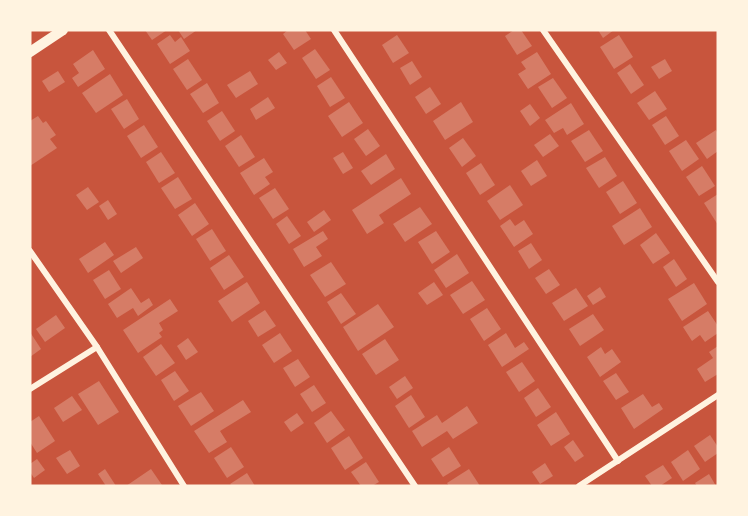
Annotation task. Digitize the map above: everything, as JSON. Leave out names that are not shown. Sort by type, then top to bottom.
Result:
[{"type":"main road","points":[[30,52],[63,30]]},
{"type":"street","points":[[109,30],[415,486]]},
{"type":"street","points":[[334,30],[618,461]]},
{"type":"street","points":[[543,30],[718,282]]},
{"type":"street","points":[[30,251],[97,347],[184,486]]},
{"type":"street","points":[[30,389],[97,347]]},
{"type":"street","points":[[579,486],[718,395]]},
{"type":"building","points":[[145,30],[167,30],[152,40]]},
{"type":"building","points":[[178,30],[197,30],[184,39]]},
{"type":"building","points":[[288,30],[305,30],[311,39],[294,50],[283,34]]},
{"type":"building","points":[[514,30],[521,30],[532,46],[517,55],[505,36]]},
{"type":"building","points":[[598,30],[614,30],[603,38]]},
{"type":"building","points":[[170,35],[175,42],[181,37],[190,51],[170,64],[157,44]]},
{"type":"building","points":[[397,35],[409,53],[393,63],[382,45]]},
{"type":"building","points":[[619,35],[633,57],[614,69],[600,47]]},
{"type":"building","points":[[315,49],[330,70],[316,79],[302,58]]},
{"type":"building","points":[[93,50],[105,69],[78,87],[72,78],[79,73],[73,64]]},
{"type":"building","points":[[279,52],[287,63],[276,70],[268,60]]},
{"type":"building","points":[[537,52],[551,74],[528,89],[518,74],[526,69],[521,62]]},
{"type":"building","points":[[188,59],[202,80],[187,90],[173,69]]},
{"type":"building","points":[[665,59],[672,71],[659,79],[651,67]]},
{"type":"building","points":[[412,61],[422,77],[410,85],[400,68]]},
{"type":"building","points":[[630,64],[644,85],[631,94],[617,73]]},
{"type":"building","points":[[58,71],[65,82],[49,92],[42,81]]},
{"type":"building","points":[[250,71],[258,84],[236,98],[227,85]]},
{"type":"building","points":[[110,74],[123,95],[96,113],[82,93]]},
{"type":"building","points":[[331,77],[345,98],[330,107],[317,86]]},
{"type":"building","points":[[553,78],[567,98],[552,108],[538,87]]},
{"type":"building","points":[[207,83],[219,103],[203,113],[190,94]]},
{"type":"building","points":[[430,87],[441,104],[426,114],[415,97]]},
{"type":"building","points":[[655,91],[667,109],[649,120],[637,103]]},
{"type":"building","points":[[268,97],[275,108],[256,120],[250,109]]},
{"type":"building","points":[[127,99],[139,119],[124,129],[111,109]]},
{"type":"building","points":[[349,102],[363,123],[342,137],[328,116]]},
{"type":"building","points":[[461,102],[473,122],[445,140],[433,121]]},
{"type":"building","points":[[571,103],[584,124],[567,135],[563,128],[554,133],[545,120]]},
{"type":"building","points":[[530,104],[540,118],[530,126],[520,111]]},
{"type":"building","points":[[222,111],[235,131],[220,141],[207,121]]},
{"type":"building","points":[[38,116],[43,123],[46,121],[56,135],[50,139],[57,148],[30,166],[30,121]]},
{"type":"building","points":[[666,116],[679,136],[665,145],[652,125]]},
{"type":"building","points":[[144,125],[158,147],[141,158],[127,136]]},
{"type":"building","points":[[368,129],[380,146],[366,156],[354,139]]},
{"type":"building","points":[[589,130],[603,151],[585,162],[571,141]]},
{"type":"building","points":[[716,130],[718,151],[707,159],[696,143]]},
{"type":"building","points":[[550,134],[559,146],[543,157],[534,145]]},
{"type":"building","points":[[241,135],[255,157],[239,167],[225,146]]},
{"type":"building","points":[[463,138],[476,156],[462,167],[449,148]]},
{"type":"building","points":[[686,140],[699,159],[682,171],[669,151]]},
{"type":"building","points":[[161,152],[175,173],[159,183],[146,162]]},
{"type":"building","points":[[343,152],[353,168],[343,174],[333,158]]},
{"type":"building","points":[[386,154],[395,169],[371,185],[361,171]]},
{"type":"building","points":[[605,157],[617,176],[599,188],[586,168]]},
{"type":"building","points":[[264,158],[273,172],[265,177],[270,184],[254,195],[240,173]]},
{"type":"building","points":[[537,160],[547,176],[531,186],[521,171]]},
{"type":"building","points":[[481,163],[495,185],[480,195],[466,173]]},
{"type":"building","points":[[702,166],[715,186],[699,196],[686,177]]},
{"type":"building","points":[[178,177],[192,199],[175,209],[161,188]]},
{"type":"building","points":[[401,178],[411,194],[379,215],[384,223],[367,234],[352,210]]},
{"type":"building","points":[[623,181],[637,203],[620,214],[606,192]]},
{"type":"building","points":[[510,185],[523,205],[500,220],[487,201]]},
{"type":"building","points":[[88,187],[99,202],[87,210],[76,195]]},
{"type":"building","points":[[275,188],[289,209],[273,219],[259,198]]},
{"type":"building","points":[[718,194],[718,225],[704,203]]},
{"type":"building","points":[[108,200],[117,214],[108,220],[99,206]]},
{"type":"building","points":[[195,203],[209,224],[192,236],[178,215]]},
{"type":"building","points":[[420,207],[432,224],[405,242],[393,224]]},
{"type":"building","points":[[640,208],[652,227],[624,245],[612,226]]},
{"type":"building","points":[[324,210],[331,220],[314,232],[307,222]]},
{"type":"building","points":[[287,216],[301,236],[289,244],[276,224]]},
{"type":"building","points":[[510,219],[515,226],[524,220],[533,234],[514,247],[500,226]]},
{"type":"building","points":[[212,229],[226,251],[210,261],[196,239]]},
{"type":"building","points":[[323,231],[328,239],[316,247],[322,256],[304,267],[293,249]]},
{"type":"building","points":[[436,231],[450,252],[432,264],[418,242]]},
{"type":"building","points":[[656,233],[670,253],[653,264],[640,245]]},
{"type":"building","points":[[105,242],[114,255],[88,273],[79,259]]},
{"type":"building","points":[[531,243],[542,260],[529,269],[518,251]]},
{"type":"building","points":[[136,247],[143,258],[121,273],[113,261]]},
{"type":"building","points":[[457,254],[469,273],[446,288],[434,270]]},
{"type":"building","points":[[229,255],[244,277],[224,290],[210,268]]},
{"type":"building","points":[[674,259],[687,279],[676,287],[663,267]]},
{"type":"building","points":[[331,262],[346,284],[325,297],[310,275]]},
{"type":"building","points":[[549,269],[560,285],[546,294],[535,278]]},
{"type":"building","points":[[109,270],[121,289],[105,299],[93,280]]},
{"type":"building","points":[[472,281],[485,300],[463,314],[450,295]]},
{"type":"building","points":[[247,282],[260,303],[232,322],[218,301]]},
{"type":"building","points":[[434,282],[443,295],[427,305],[418,293]]},
{"type":"building","points":[[694,283],[707,304],[682,321],[668,299]]},
{"type":"building","points":[[600,287],[606,297],[593,305],[587,296]]},
{"type":"building","points":[[131,288],[141,303],[149,298],[153,305],[138,316],[133,308],[117,318],[108,304]]},
{"type":"building","points":[[576,288],[588,306],[564,321],[552,303]]},
{"type":"building","points":[[341,293],[356,314],[341,324],[327,302]]},
{"type":"building","points":[[170,299],[178,311],[159,323],[163,330],[159,333],[162,337],[138,353],[123,330]]},
{"type":"building","points":[[378,304],[394,327],[358,351],[343,327]]},
{"type":"building","points":[[487,308],[501,329],[484,341],[470,319]]},
{"type":"building","points":[[265,310],[276,326],[258,337],[248,321]]},
{"type":"building","points":[[708,311],[718,326],[718,333],[705,342],[700,335],[692,341],[683,327]]},
{"type":"building","points":[[593,314],[604,330],[580,346],[569,329]]},
{"type":"building","points":[[56,315],[65,328],[45,342],[36,329]]},
{"type":"building","points":[[30,332],[41,349],[30,357]]},
{"type":"building","points":[[280,333],[292,351],[274,363],[262,345]]},
{"type":"building","points":[[506,333],[515,348],[524,342],[529,349],[502,367],[488,345]]},
{"type":"building","points":[[188,338],[198,352],[186,360],[177,346]]},
{"type":"building","points":[[385,339],[399,360],[376,375],[362,354]]},
{"type":"building","points":[[161,344],[175,363],[156,376],[143,357]]},
{"type":"building","points":[[718,346],[718,374],[705,382],[697,369],[713,358],[709,352]]},
{"type":"building","points":[[601,347],[605,354],[612,349],[621,362],[600,377],[587,357]]},
{"type":"building","points":[[298,359],[310,377],[295,387],[283,368]]},
{"type":"building","points":[[522,362],[535,381],[519,392],[506,372]]},
{"type":"building","points":[[175,371],[189,391],[174,401],[161,380]]},
{"type":"building","points":[[616,373],[629,392],[616,400],[603,381]]},
{"type":"building","points":[[405,376],[413,388],[397,399],[389,387]]},
{"type":"building","points":[[99,381],[119,412],[98,425],[78,394]]},
{"type":"building","points":[[314,385],[326,403],[312,412],[300,394]]},
{"type":"building","points":[[538,388],[551,407],[536,417],[524,398]]},
{"type":"building","points":[[201,392],[214,411],[191,426],[178,406]]},
{"type":"building","points":[[643,394],[652,407],[659,403],[663,409],[634,429],[621,408]]},
{"type":"building","points":[[411,395],[425,417],[409,428],[395,406]]},
{"type":"building","points":[[72,396],[82,410],[63,422],[54,408]]},
{"type":"building","points":[[243,400],[251,412],[220,431],[227,442],[209,453],[194,431]]},
{"type":"building","points":[[467,406],[478,423],[453,439],[447,431],[422,447],[412,431],[437,415],[442,423]]},
{"type":"building","points":[[331,411],[345,430],[327,443],[314,423]]},
{"type":"building","points":[[556,412],[570,434],[551,446],[537,425]]},
{"type":"building","points":[[297,413],[304,423],[291,432],[284,422]]},
{"type":"building","points":[[39,416],[55,441],[37,453],[30,442],[30,422]]},
{"type":"building","points":[[710,435],[718,447],[718,453],[705,462],[694,446]]},
{"type":"building","points":[[349,436],[363,458],[345,470],[331,448]]},
{"type":"building","points":[[573,440],[584,456],[575,462],[564,447]]},
{"type":"building","points":[[231,447],[244,467],[227,478],[214,458]]},
{"type":"building","points":[[449,447],[461,466],[443,477],[431,459]]},
{"type":"building","points":[[70,450],[80,466],[67,474],[56,458]]},
{"type":"building","points":[[688,450],[700,469],[683,481],[671,462]]},
{"type":"building","points":[[37,459],[45,470],[34,478],[30,472],[30,464]]},
{"type":"building","points":[[366,462],[379,482],[372,486],[361,486],[351,472]]},
{"type":"building","points":[[545,463],[553,476],[540,484],[532,472]]},
{"type":"building","points":[[663,465],[672,478],[660,486],[652,486],[645,476]]},
{"type":"building","points":[[105,469],[116,486],[106,486],[98,474]]},
{"type":"building","points":[[151,469],[162,485],[126,486]]},
{"type":"building","points":[[469,469],[480,486],[449,486],[447,483]]},
{"type":"building","points":[[247,473],[255,486],[232,486],[230,484]]},
{"type":"building","points":[[709,474],[716,486],[697,486],[695,483]]}]
